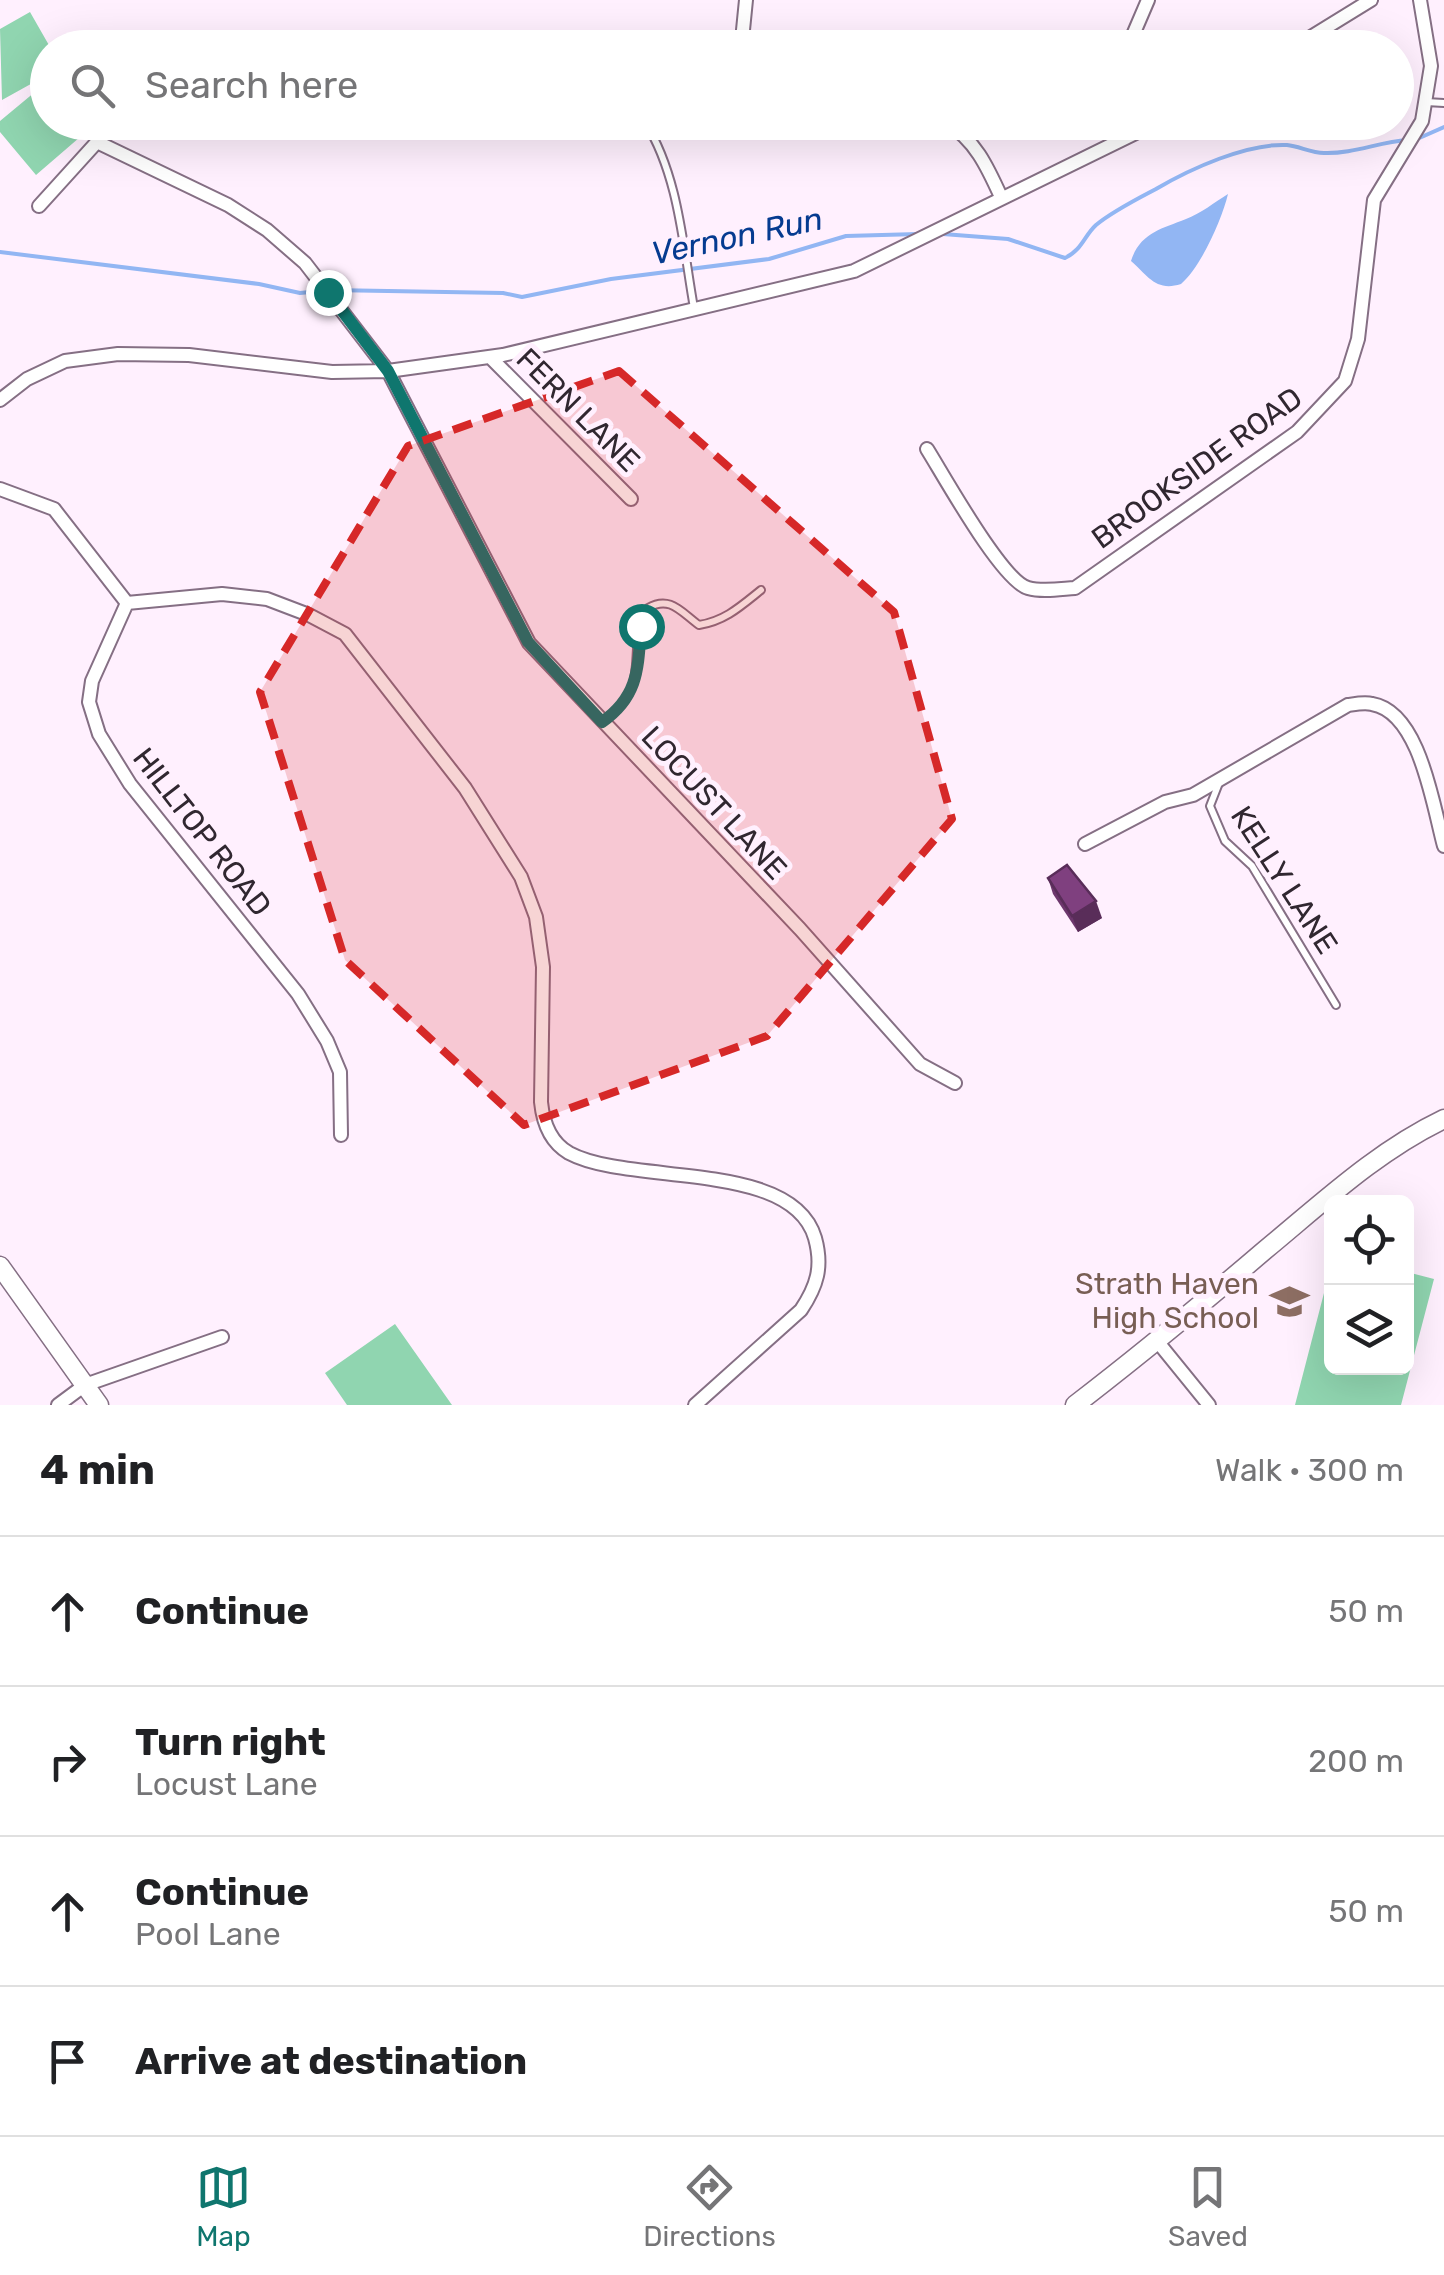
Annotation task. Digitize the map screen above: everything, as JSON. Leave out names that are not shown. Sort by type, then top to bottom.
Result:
[{"type":"street","points":[[743,30],[746,0]]},
{"type":"street","points":[[1134,30],[1148,0]]},
{"type":"street","points":[[1323,30],[1371,0]]},
{"type":"street","name":"BROOKSIDE ROAD","points":[[1414,134],[1422,121],[1431,66],[1420,0]]},
{"type":"street","points":[[968,140],[983,157],[1002,196]]},
{"type":"street","points":[[0,400],[27,378],[66,361],[118,354],[189,355],[332,372],[388,371],[490,356],[694,309],[854,271],[1120,140]]},
{"type":"street","name":"BROOKSIDE ROAD","points":[[927,449],[1002,566],[1024,588],[1075,588],[1297,432],[1346,381],[1358,339],[1374,200],[1410,140]]},
{"type":"street","name":"LOCUST LANE","points":[[39,206],[96,142],[228,205],[268,230],[305,263],[388,371],[528,642],[800,929],[920,1064],[955,1083]]},
{"type":"street","name":"FERN LANE","points":[[490,356],[632,499]]},
{"type":"street","points":[[0,488],[54,509],[127,603],[222,594],[267,599],[345,634],[465,788],[521,877],[536,917],[543,966],[541,1102],[543,1122],[555,1142],[566,1152],[591,1162],[748,1184],[798,1211],[812,1229],[820,1271],[806,1302],[784,1329],[695,1405]]},
{"type":"street","name":"HILLTOP ROAD","points":[[127,603],[92,681],[88,702],[99,734],[130,784],[298,994],[328,1042],[340,1072],[341,1135]]},
{"type":"street","points":[[1085,844],[1164,802],[1193,795],[1348,704],[1374,704],[1395,717],[1413,736],[1444,846]]},
{"type":"street","points":[[1076,1405],[1356,1174],[1444,1119]]},
{"type":"street","points":[[0,1266],[99,1405]]},
{"type":"street","points":[[58,1405],[84,1385],[222,1337]]},
{"type":"street","points":[[1157,1341],[1208,1405]]},
{"type":"lane","points":[[1425,102],[1444,103]]},
{"type":"lane","points":[[654,140],[663,158],[677,209],[694,309]]},
{"type":"lane","points":[[602,722],[625,704],[632,691],[641,626],[648,608],[664,602],[673,604],[699,625],[713,623],[761,590]]},
{"type":"lane","name":"KELLY LANE","points":[[1222,778],[1210,806],[1225,840],[1252,866],[1336,1005]]},
{"type":"highlighted area","points":[[619,371],[894,612],[952,819],[767,1036],[524,1125],[345,960],[260,692],[408,446]]},
{"type":"green space","points":[[30,12],[40,30],[30,30],[30,84],[2,100],[0,29]]},
{"type":"green space","points":[[30,96],[30,140],[77,140],[36,175],[0,132],[0,121]]},
{"type":"green space","points":[[1414,1274],[1434,1279],[1414,1355]]},
{"type":"green space","points":[[1324,1293],[1324,1375],[1409,1375],[1401,1405],[1295,1405]]},
{"type":"green space","points":[[395,1324],[452,1405],[347,1405],[325,1373]]},
{"type":"water","points":[[1228,194],[1210,242],[1181,284],[1159,284],[1131,261],[1152,233],[1197,214]]},
{"type":"building","points":[[1067,865],[1096,901],[1072,916],[1048,878]]},
{"type":"waterway","name":"Vernon Run","points":[[1417,139],[1444,127]]},
{"type":"waterway","name":"Vernon Run","points":[[943,234],[1008,239],[1065,258],[1110,215],[1219,159],[1271,145],[1335,153],[1407,140]]},
{"type":"waterway","name":"Vernon Run","points":[[330,290],[503,293],[522,297],[611,279],[769,259],[846,236],[918,234]]},
{"type":"waterway","name":"Vernon Run","points":[[0,252],[259,284],[300,293],[320,291]]},
{"type":"place","name":"Strath Haven High School","points":[[1289,1301]]},
{"type":"route","points":[[328,292],[388,371],[528,642],[602,722],[625,704],[632,691],[641,626]]}]
